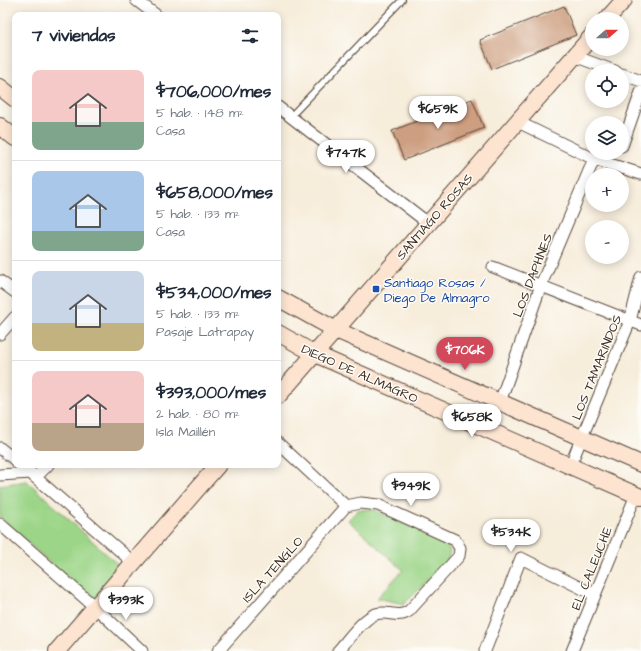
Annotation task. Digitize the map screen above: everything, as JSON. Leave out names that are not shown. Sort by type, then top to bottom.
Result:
[{"type":"main road","points":[[613,12],[624,0]]},
{"type":"main road","name":"SANTIAGO ROSAS","points":[[281,393],[585,44]]},
{"type":"main road","points":[[0,87],[12,97]]},
{"type":"main road","points":[[0,126],[12,136]]},
{"type":"main road","points":[[281,300],[336,330],[641,464]]},
{"type":"main road","name":"DIEGO DE ALMAGRO","points":[[281,335],[315,354],[639,496]]},
{"type":"main road","points":[[57,651],[215,468]]},
{"type":"street","points":[[136,0],[152,12]]},
{"type":"street","points":[[574,56],[596,64]]},
{"type":"street","points":[[629,77],[641,81]]},
{"type":"street","points":[[629,126],[641,92]]},
{"type":"street","points":[[281,109],[428,223]]},
{"type":"street","points":[[516,122],[585,155]]},
{"type":"street","name":"LOS DAPHNES","points":[[500,402],[541,285],[594,160]]},
{"type":"street","points":[[598,160],[641,174]]},
{"type":"street","points":[[615,165],[617,160]]},
{"type":"street","points":[[493,267],[641,325]]},
{"type":"street","name":"LOS TAMARINDOS","points":[[570,466],[630,321],[641,277]]},
{"type":"street","points":[[0,281],[12,290]]},
{"type":"street","points":[[0,334],[12,320]]},
{"type":"street","points":[[281,446],[346,506],[361,503],[378,505],[455,540],[460,548],[459,556],[452,566],[409,611],[402,615],[380,613],[371,616],[338,651]]},
{"type":"street","points":[[0,448],[12,458]]},
{"type":"street","points":[[25,468],[134,563]]},
{"type":"street","points":[[0,475],[33,475],[44,468]]},
{"type":"street","name":"EL CALEUCHE","points":[[572,651],[639,496]]},
{"type":"street","name":"ISLA TENGLO","points":[[218,651],[346,506]]},
{"type":"street","points":[[0,524],[95,607],[142,651]]},
{"type":"street","points":[[485,651],[521,558],[595,595]]},
{"type":"lane","points":[[291,116],[402,0]]},
{"type":"green space","points":[[27,481],[126,572],[96,605],[0,517],[0,485]]},
{"type":"green space","points":[[373,509],[446,543],[450,551],[447,562],[404,604],[377,598],[403,570],[348,520],[358,510]]},
{"type":"building","points":[[564,6],[576,35],[492,69],[480,40]]},
{"type":"building","points":[[472,99],[484,128],[404,160],[392,131]]},
{"type":"place","name":"Santiago Rosas / Diego De Almagro","points":[[376,289]]}]
